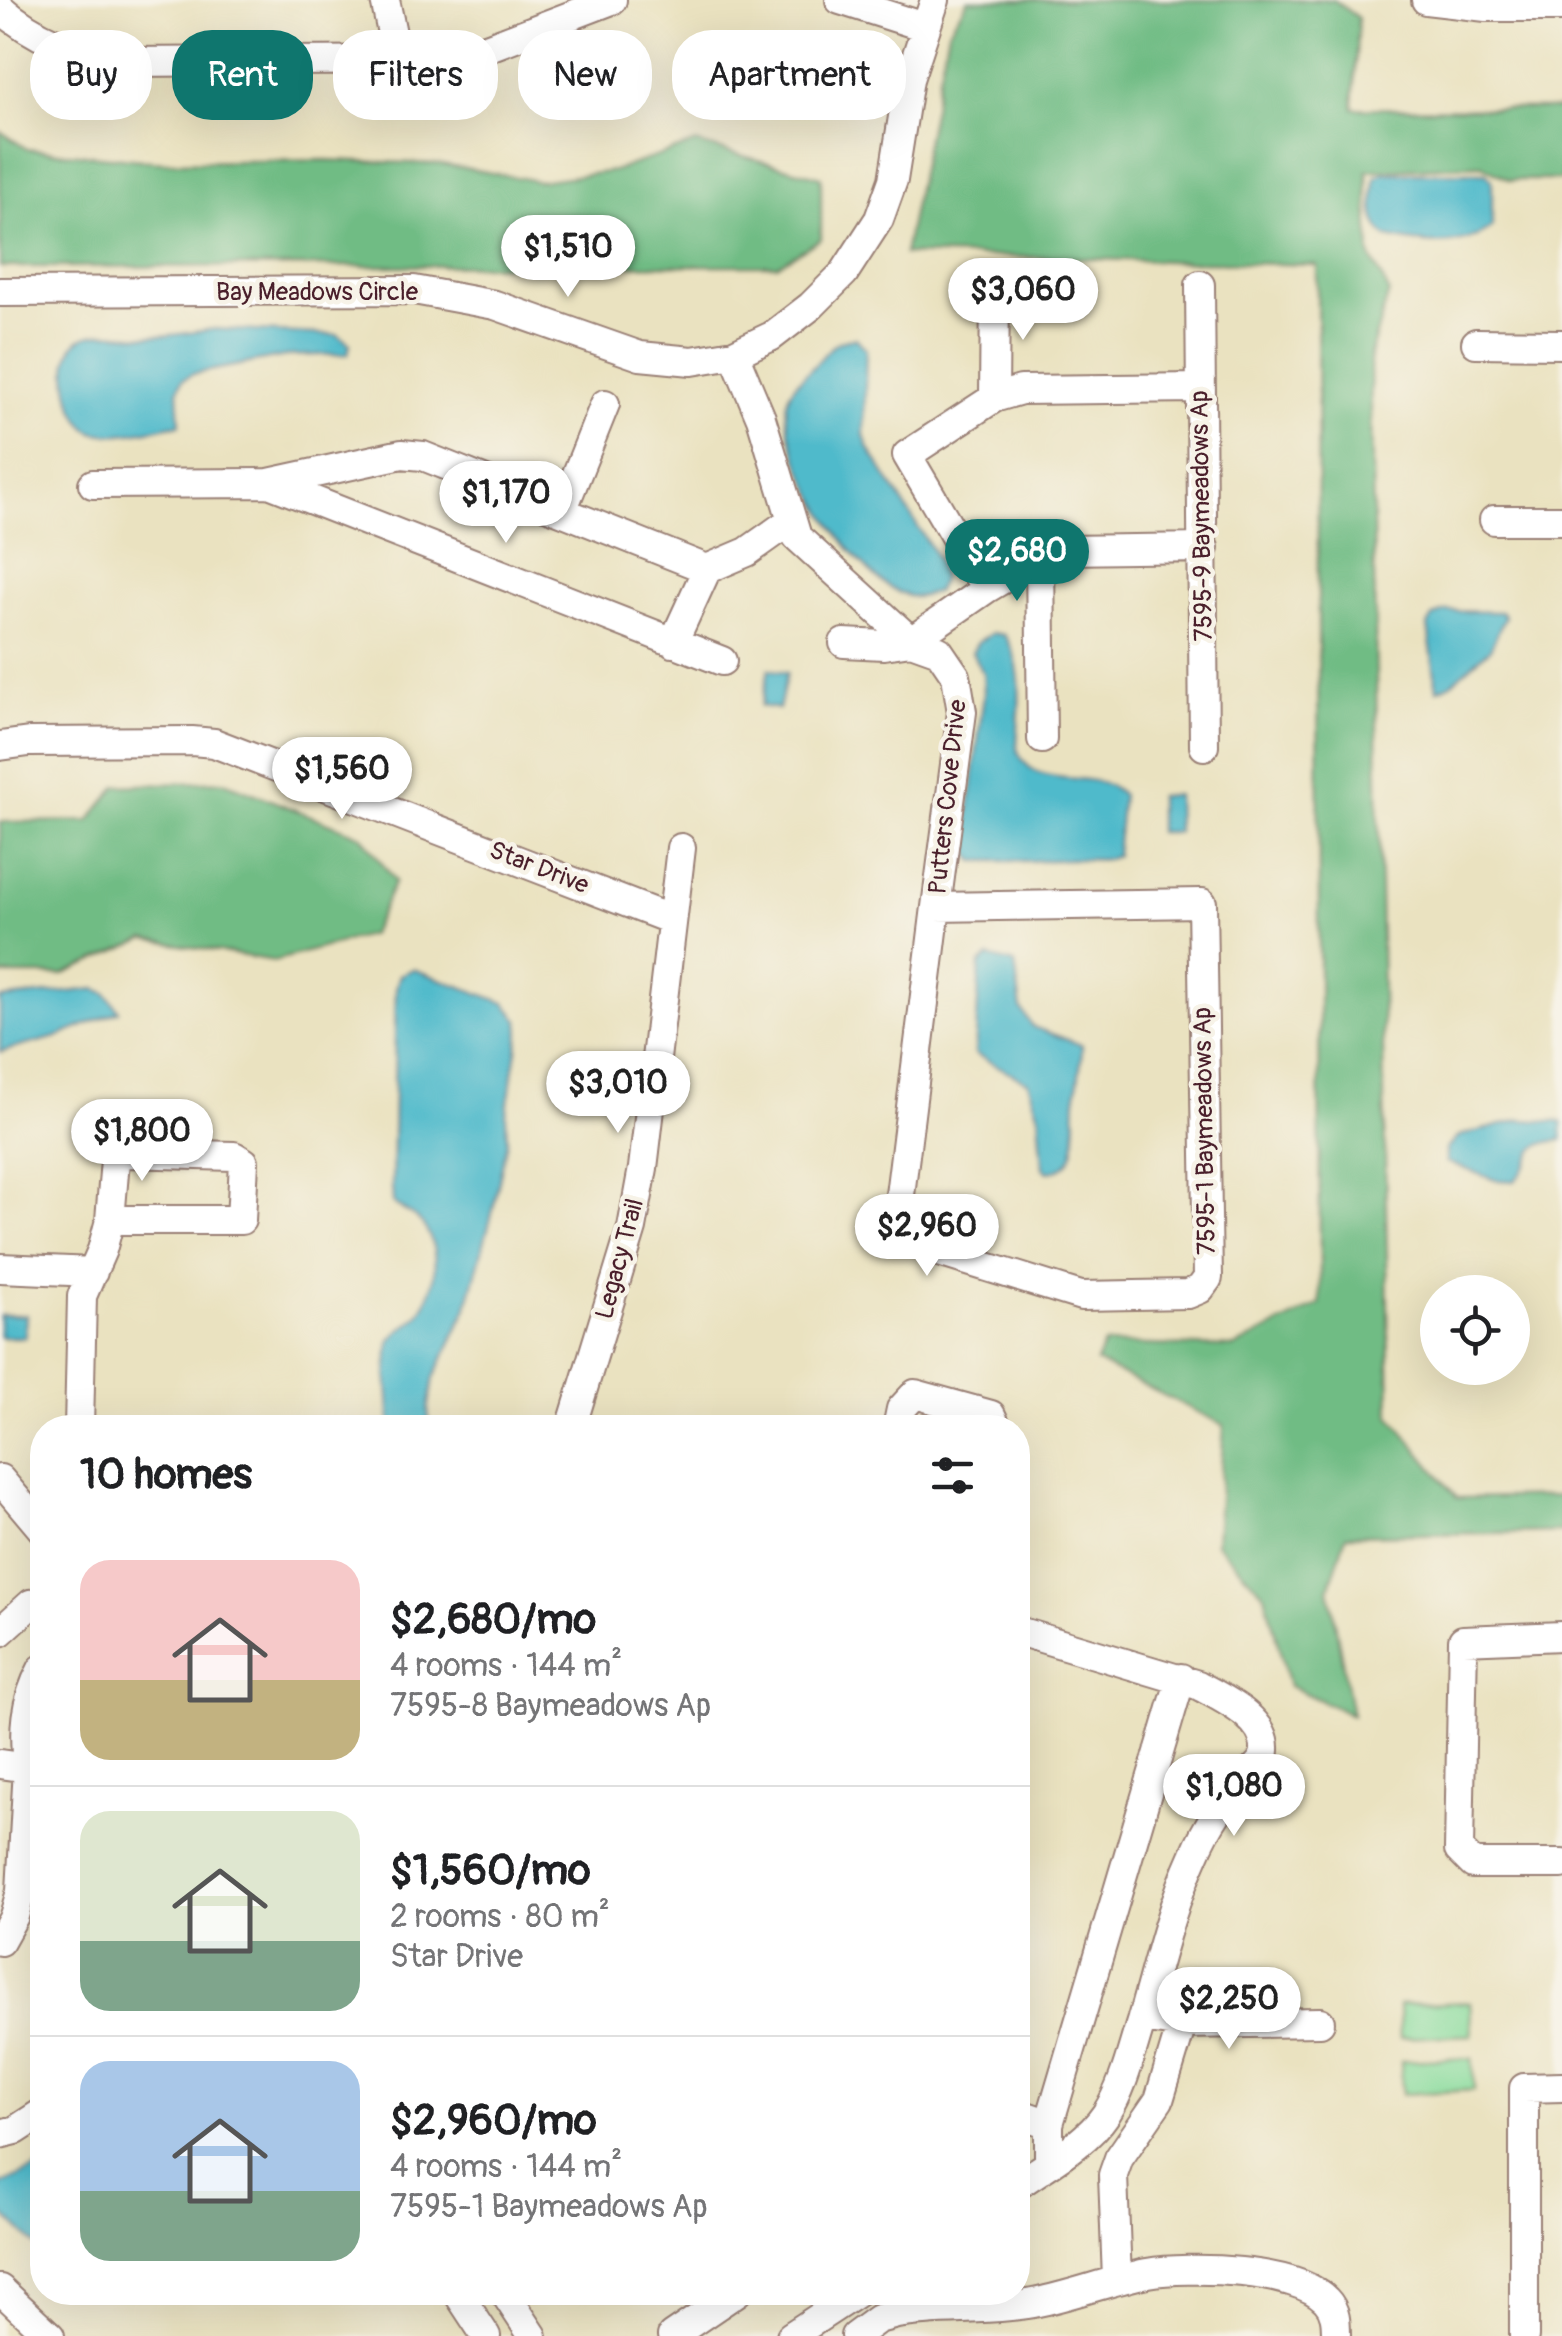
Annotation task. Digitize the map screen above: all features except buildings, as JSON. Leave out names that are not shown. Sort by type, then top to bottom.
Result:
[{"type":"street","points":[[386,0],[392,30]]},
{"type":"street","points":[[498,42],[612,0]]},
{"type":"street","points":[[840,0],[925,27]]},
{"type":"street","name":"Bay Meadows Circle","points":[[0,292],[432,292],[496,305],[640,356],[692,361],[734,354],[772,336],[811,306],[844,274],[879,219],[893,180],[909,78],[935,0]]},
{"type":"street","points":[[1426,0],[1562,7]]},
{"type":"street","points":[[0,8],[43,38],[96,58],[124,62],[333,62]]},
{"type":"street","name":"7595-9 Baymeadows Ap","points":[[1200,285],[1204,746]]},
{"type":"street","points":[[994,398],[995,286]]},
{"type":"street","points":[[1476,343],[1562,344]]},
{"type":"street","name":"Putters Cove Drive","points":[[734,354],[761,418],[797,537],[912,641],[940,651],[956,676],[962,712],[936,907]]},
{"type":"street","points":[[986,589],[907,454],[994,398],[1021,390],[1200,388]]},
{"type":"street","points":[[562,511],[605,404]]},
{"type":"street","points":[[92,484],[269,482],[402,454],[423,456],[707,569]]},
{"type":"street","points":[[269,482],[722,661]]},
{"type":"street","points":[[673,643],[707,569],[747,552],[792,520]]},
{"type":"street","points":[[1494,520],[1562,520]]},
{"type":"street","points":[[844,643],[884,645],[912,641],[1040,557],[1066,550],[1204,548]]},
{"type":"street","points":[[1040,557],[1042,739]]},
{"type":"street","name":"Star Drive","points":[[0,746],[66,742],[214,744],[672,920]]},
{"type":"street","name":"Legacy Trail","points":[[575,1415],[632,1228],[682,848]]},
{"type":"street","name":"7595-1 Baymeadows Ap","points":[[1202,902],[1208,1278],[1200,1290],[1188,1294],[1081,1296],[942,1254],[906,1239],[896,1219],[936,907],[1202,902]]},
{"type":"street","points":[[79,1415],[82,1296],[110,1220],[115,1160],[124,1154],[234,1156],[244,1162],[242,1220],[110,1220]]},
{"type":"street","points":[[0,1268],[93,1272]]},
{"type":"street","points":[[900,1415],[914,1394],[991,1415]]},
{"type":"street","points":[[0,1479],[30,1515]]},
{"type":"street","points":[[0,1632],[30,1605]]},
{"type":"street","points":[[1030,1634],[1181,1678],[1224,1700],[1258,1726],[1266,1747],[1265,1756],[1233,1790],[1206,1829],[1174,1909],[1124,2077],[1104,2116],[1077,2144],[1030,2176]]},
{"type":"street","points":[[1562,1636],[1463,1640],[1460,1832],[1460,1850],[1473,1864],[1562,1864]]},
{"type":"street","points":[[1049,2162],[1049,2124],[1181,1678]]},
{"type":"street","points":[[0,1941],[14,1916],[21,1891],[23,1739],[30,1696]]},
{"type":"street","points":[[1142,2018],[1182,2024],[1320,2022]]},
{"type":"street","points":[[1117,2280],[1113,2175],[1119,2158],[1159,2100],[1182,2024]]},
{"type":"street","points":[[1524,2336],[1524,2088],[1562,2087]]},
{"type":"street","points":[[1030,2117],[1049,2124]]},
{"type":"street","points":[[0,2134],[30,2121]]},
{"type":"street","points":[[1030,2303],[1150,2273],[1220,2270],[1312,2289],[1327,2300],[1334,2313],[1336,2336]]},
{"type":"street","points":[[4,2303],[50,2336]]},
{"type":"street","points":[[466,2305],[486,2336]]},
{"type":"street","points":[[513,2305],[533,2336]]},
{"type":"street","points":[[672,2336],[717,2305]]},
{"type":"street","points":[[790,2336],[841,2305]]},
{"type":"street","points":[[870,2305],[878,2319]]},
{"type":"street","points":[[855,2336],[878,2319],[922,2310],[1009,2305]]},
{"type":"green space","points":[[968,0],[1334,0],[1358,18],[1353,108],[1562,109],[1562,180],[1510,180],[1481,165],[1367,171],[1370,255],[1389,292],[1370,355],[1390,1415],[1457,1498],[1562,1496],[1562,1532],[1346,1535],[1329,1589],[1352,1715],[1289,1686],[1265,1595],[1216,1543],[1224,1425],[1096,1362],[1104,1344],[1235,1347],[1320,1304],[1317,265],[904,254],[948,31]]},
{"type":"green space","points":[[0,131],[27,149],[163,162],[326,160],[442,164],[538,181],[613,171],[696,143],[821,177],[821,239],[777,265],[0,267]]},
{"type":"green space","points":[[222,781],[362,836],[395,881],[371,934],[274,961],[145,939],[62,975],[0,975],[0,822],[89,821],[117,786]]},
{"type":"green space","points":[[1470,2002],[1472,2035],[1400,2038],[1399,2005]]},
{"type":"green space","points":[[1472,2058],[1474,2090],[1402,2094],[1401,2061]]},
{"type":"water","points":[[1383,173],[1486,173],[1492,180],[1492,227],[1455,242],[1414,242],[1387,237],[1377,225],[1374,210],[1375,177]]},
{"type":"water","points":[[215,329],[338,335],[350,344],[348,354],[285,356],[193,374],[182,380],[178,390],[180,424],[106,434],[87,428],[79,417],[72,403],[67,371],[75,344],[85,337],[163,336]]},
{"type":"water","points":[[856,338],[866,349],[864,435],[868,447],[938,559],[942,578],[937,591],[924,596],[893,589],[870,572],[848,547],[809,485],[788,425],[787,402],[794,387],[832,346]]},
{"type":"water","points":[[1446,611],[1502,612],[1505,617],[1490,649],[1450,684],[1437,690],[1428,626],[1433,617]]},
{"type":"water","points":[[992,633],[1004,635],[1016,661],[1020,689],[1017,748],[1025,763],[1049,776],[1096,781],[1122,795],[1116,856],[1098,860],[975,861],[968,853],[966,833],[984,694],[983,673],[972,652],[978,642]]},
{"type":"water","points":[[769,669],[787,673],[779,709],[761,706]]},
{"type":"water","points":[[1176,795],[1177,832],[1158,832],[1158,796]]},
{"type":"water","points":[[989,957],[1015,964],[1021,1009],[1033,1027],[1082,1045],[1075,1144],[1067,1163],[1059,1169],[1048,1172],[1043,1168],[1039,1115],[1028,1082],[975,1054],[980,964]]},
{"type":"water","points":[[413,969],[505,1003],[519,1020],[520,1033],[506,1115],[507,1141],[493,1210],[466,1310],[434,1378],[429,1415],[390,1415],[387,1374],[390,1341],[420,1313],[435,1267],[427,1232],[417,1219],[393,1203],[396,987],[400,975]]},
{"type":"water","points":[[95,989],[106,993],[119,1011],[57,1037],[0,1052],[0,999]]},
{"type":"water","points":[[1521,1120],[1562,1122],[1562,1140],[1534,1149],[1514,1181],[1495,1180],[1446,1162],[1446,1149],[1459,1136]]},
{"type":"water","points":[[0,1315],[26,1315],[25,1337],[0,1337]]},
{"type":"water","points":[[30,2171],[30,2240],[0,2211],[0,2185]]}]
